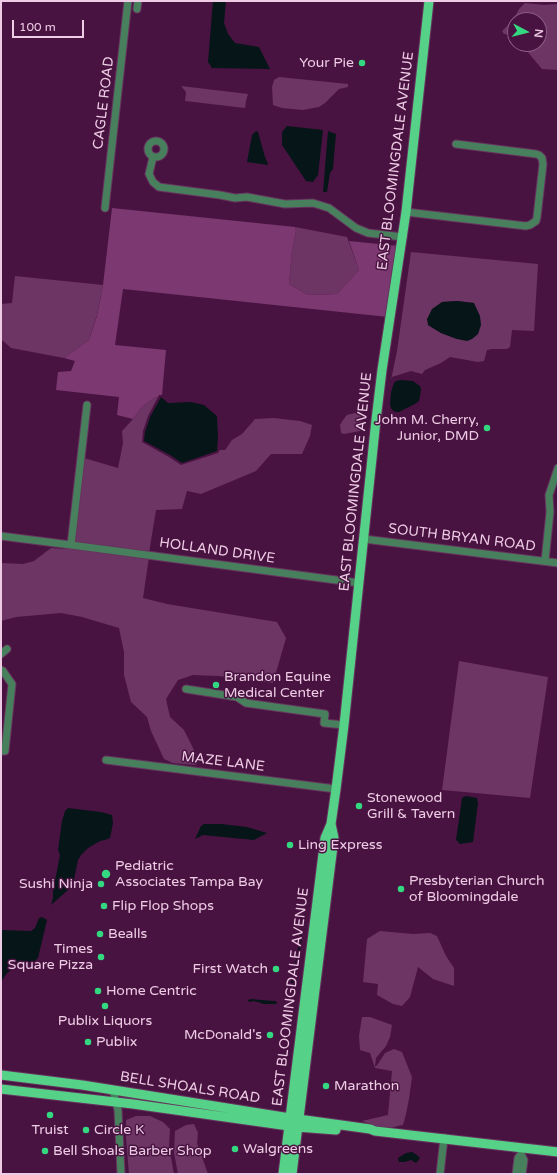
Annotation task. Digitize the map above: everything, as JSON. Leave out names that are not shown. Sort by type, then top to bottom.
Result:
[{"type":"main road","name":"EAST BLOOMINGDALE AVENUE","points":[[292,1174],[294,1122],[325,838],[331,824],[344,725],[381,383],[403,237],[429,1]]},
{"type":"main road","name":"BELL SHOALS ROAD","points":[[1,1075],[113,1090],[294,1122],[370,1133],[375,1131],[444,1138],[521,1151],[558,1152]]},
{"type":"main road","name":"BELL SHOALS ROAD","points":[[1,1089],[294,1122]]},
{"type":"main road","name":"EAST BLOOMINGDALE AVENUE","points":[[283,1174],[294,1122]]},
{"type":"street","name":"CAGLE ROAD","points":[[105,208],[128,1]]},
{"type":"street","points":[[406,212],[526,226],[536,221],[543,164],[542,158],[539,155],[456,144]]},
{"type":"street","points":[[153,156],[149,174],[152,182],[159,188],[235,198],[247,197],[285,204],[314,203],[328,208],[356,228],[368,233],[403,237]]},
{"type":"street","points":[[71,544],[87,405]]},
{"type":"street","points":[[545,561],[550,512],[549,495],[558,468]]},
{"type":"street","name":"HOLLAND DRIVE","points":[[1,536],[359,583]]},
{"type":"street","name":"SOUTH BRYAN ROAD","points":[[364,539],[558,563]]},
{"type":"street","points":[[1,654],[7,648]]},
{"type":"street","points":[[1,670],[12,684],[5,751],[1,750]]},
{"type":"street","points":[[186,689],[237,697],[246,703],[324,714],[324,723],[344,725]]},
{"type":"street","name":"MAZE LANE","points":[[106,760],[336,789]]},
{"type":"street","points":[[113,1090],[118,1110],[121,1174]]},
{"type":"street","points":[[440,1174],[444,1138]]},
{"type":"street","points":[[519,1172],[518,1158],[521,1151]]},
{"type":"shaded area","points":[[213,1],[226,1],[224,23],[228,34],[235,43],[259,47],[270,69],[211,68],[208,62]]},
{"type":"shaded area","points":[[525,3],[544,5],[558,4],[558,70],[542,69],[528,52],[547,52],[547,12],[517,12]]},
{"type":"shaded area","points":[[507,26],[507,34],[504,34],[502,31]]},
{"type":"shaded area","points":[[279,77],[348,84],[348,87],[339,89],[319,107],[303,110],[282,108],[273,105],[272,87],[274,80]]},
{"type":"shaded area","points":[[181,86],[248,94],[245,108],[185,101],[186,92]]},
{"type":"shaded area","points":[[287,126],[323,130],[318,175],[313,182],[306,181],[282,145],[282,132]]},
{"type":"shaded area","points":[[256,131],[258,132],[268,165],[247,162],[252,135]]},
{"type":"shaded area","points":[[328,131],[336,134],[333,169],[330,173],[327,192],[323,192]]},
{"type":"shaded area","points":[[112,208],[295,227],[296,231],[292,251],[289,284],[308,295],[337,294],[359,270],[349,241],[399,246],[388,317],[123,289],[115,345],[166,350],[162,395],[154,398],[142,407],[133,419],[117,415],[119,397],[56,390],[58,372],[71,371],[75,361],[64,358],[89,340],[97,316],[103,285]]},
{"type":"shaded area","points":[[295,227],[347,237],[359,270],[337,294],[308,295],[289,284],[292,251],[296,231]]},
{"type":"shaded area","points":[[411,252],[538,264],[534,331],[512,330],[510,347],[507,349],[487,350],[484,361],[478,362],[450,357],[425,370],[422,374],[411,371],[392,377],[391,380],[397,351]],"holes":[[[457,301],[474,303],[457,339],[441,333],[428,325],[442,302]]]},
{"type":"shaded area","points":[[15,276],[103,285],[97,315],[89,340],[64,358],[11,348],[2,340],[1,304],[12,303]]},
{"type":"shaded area","points":[[457,301],[474,303],[480,316],[481,325],[478,334],[467,341],[441,333],[428,325],[427,319],[432,309],[442,302]]},
{"type":"shaded area","points":[[401,380],[413,381],[420,386],[420,396],[419,401],[415,404],[396,412],[392,410],[390,405],[391,392],[394,383]]},
{"type":"shaded area","points":[[158,397],[148,416],[143,431],[142,442],[181,465],[218,453],[220,450],[225,450],[232,440],[242,434],[255,419],[274,418],[300,421],[312,425],[310,436],[302,454],[271,454],[256,471],[201,494],[187,491],[182,509],[156,510],[149,553],[74,542],[84,458],[118,468],[123,443],[122,431],[142,407],[154,398]]},
{"type":"shaded area","points":[[161,397],[168,403],[191,402],[204,405],[217,416],[217,451],[182,463],[144,441],[145,432],[150,417]]},
{"type":"shaded area","points":[[359,412],[362,416],[360,431],[344,434],[341,433],[340,425],[347,415]]},
{"type":"shaded area","points":[[65,546],[149,557],[143,598],[167,604],[277,622],[286,638],[273,683],[219,676],[193,675],[178,680],[166,699],[170,717],[184,730],[194,750],[196,765],[173,763],[164,759],[151,731],[147,717],[131,702],[124,675],[124,652],[119,628],[82,617],[61,613],[16,617],[1,621],[1,563],[23,564],[34,561],[51,548],[65,549]]},
{"type":"shaded area","points":[[459,661],[548,677],[530,798],[442,790]]},
{"type":"shaded area","points":[[466,796],[477,798],[478,803],[473,842],[460,844],[456,840],[462,798]]},
{"type":"shaded area","points":[[68,808],[101,812],[112,815],[113,823],[110,838],[100,841],[88,848],[81,855],[78,860],[73,884],[51,905],[60,855],[58,850],[62,821],[65,811]]},
{"type":"shaded area","points":[[204,824],[247,827],[267,833],[254,840],[203,835],[195,839],[201,826]]},
{"type":"shaded area","points":[[42,917],[47,920],[38,958],[34,962],[19,964],[7,973],[1,982],[1,930],[31,931],[35,928],[39,918]]},
{"type":"shaded area","points":[[301,930],[302,939],[299,958],[295,965],[295,981],[294,983],[291,983],[291,976],[296,960]]},
{"type":"shaded area","points":[[380,931],[413,934],[430,933],[437,936],[446,956],[454,968],[454,986],[433,979],[418,967],[410,997],[402,1006],[393,1004],[377,995],[378,984],[363,982],[367,939]]},
{"type":"shaded area","points":[[248,1000],[276,1001],[277,1004],[264,1004],[254,1001],[249,1002]]},
{"type":"shaded area","points":[[362,1017],[370,1017],[392,1025],[390,1037],[386,1046],[376,1058],[375,1067],[385,1053],[394,1049],[402,1052],[412,1077],[403,1125],[389,1128],[376,1126],[362,1121],[388,1115],[392,1071],[375,1068],[370,1053],[360,1050],[359,1036]]},
{"type":"shaded area","points":[[136,1116],[150,1116],[163,1122],[170,1129],[169,1146],[174,1174],[129,1174],[126,1120]]},
{"type":"shaded area","points":[[194,1124],[198,1133],[197,1143],[208,1174],[178,1174],[174,1153],[175,1131],[186,1125]]},
{"type":"shaded area","points":[[412,1152],[420,1158],[416,1163],[411,1160],[399,1162],[398,1158],[406,1153]]},
{"type":"place","name":"Your Pie","points":[[362,63]]},
{"type":"place","name":"John M. Cherry, Junior, DMD","points":[[487,428]]},
{"type":"place","name":"Brandon Equine Medical Center","points":[[216,685]]},
{"type":"place","name":"Stonewood Grill & Tavern","points":[[359,806]]},
{"type":"place","name":"Ling Express","points":[[290,845]]},
{"type":"place","name":"Pediatric Associates Tampa Bay","points":[[106,874]]},
{"type":"place","name":"Sushi Ninja","points":[[101,884]]},
{"type":"place","name":"Presbyterian Church of Bloomingdale","points":[[401,889]]},
{"type":"place","name":"Flip Flop Shops","points":[[104,906]]},
{"type":"place","name":"Bealls","points":[[100,934]]},
{"type":"place","name":"Times Square Pizza","points":[[101,957]]},
{"type":"place","name":"First Watch","points":[[276,969]]},
{"type":"place","name":"Home Centric","points":[[98,991]]},
{"type":"place","name":"Publix Liquors","points":[[105,1006]]},
{"type":"place","name":"McDonald's","points":[[270,1035]]},
{"type":"place","name":"Publix","points":[[88,1042]]},
{"type":"place","name":"Marathon","points":[[326,1086]]},
{"type":"place","name":"Truist","points":[[50,1115]]},
{"type":"place","name":"Circle K","points":[[86,1130]]},
{"type":"place","name":"Walgreens","points":[[235,1149]]},
{"type":"place","name":"Bell Shoals Barber Shop","points":[[45,1151]]}]
